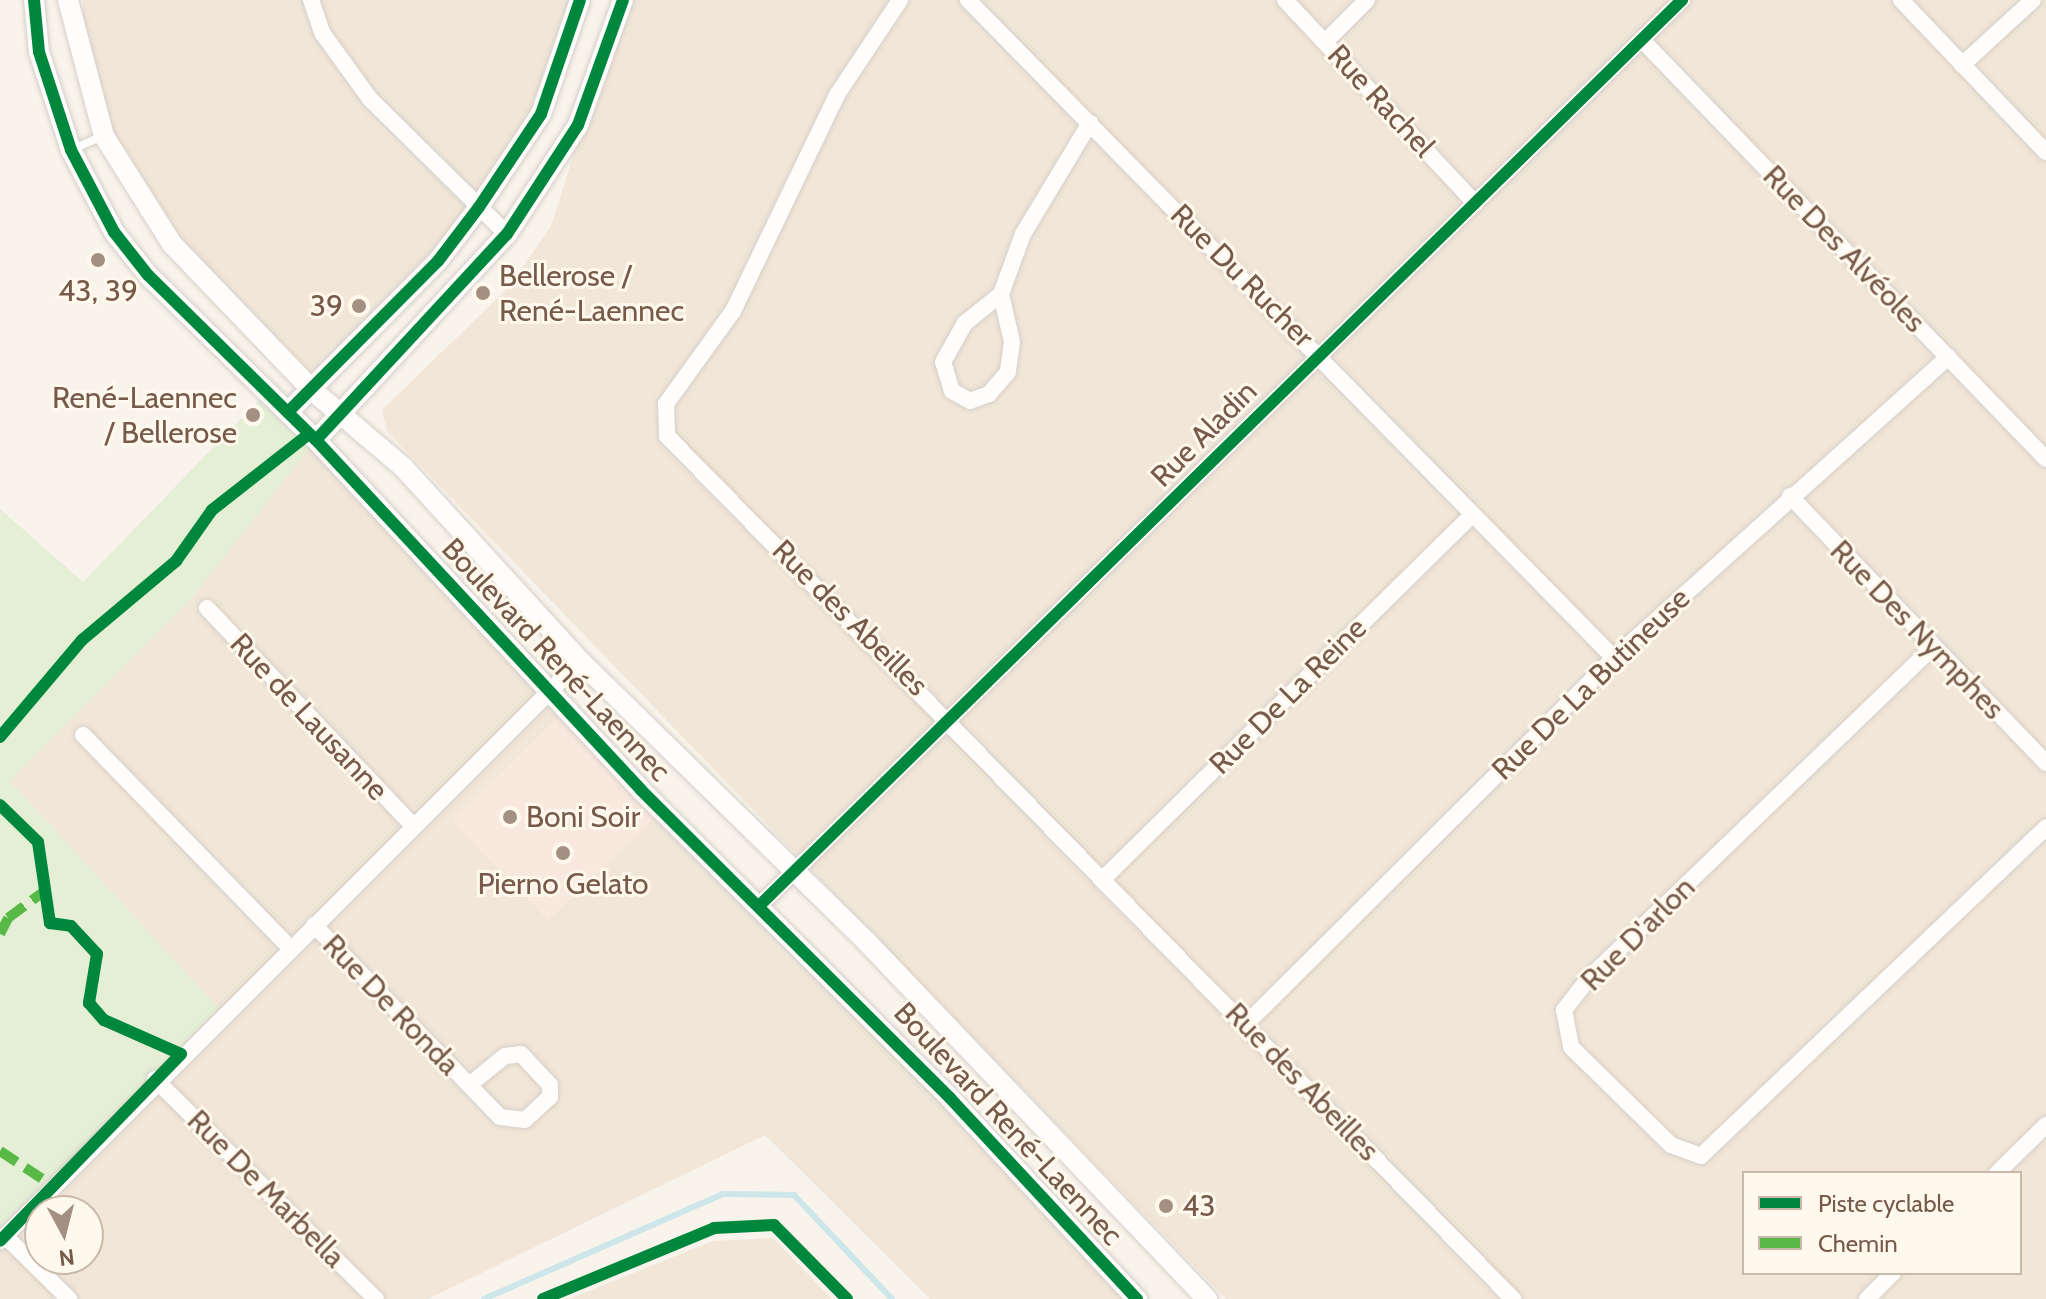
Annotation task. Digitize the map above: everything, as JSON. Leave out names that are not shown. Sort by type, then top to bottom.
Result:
[{"type":"street","name":"Boulevard René-Laennec","points":[[34,0],[39,52],[71,150],[86,186],[148,275],[316,440],[547,690],[761,904],[1137,1299]]},
{"type":"street","name":"Boulevard René-Laennec","points":[[68,0],[85,87],[104,136],[172,244],[312,390],[344,412],[580,661],[793,876],[865,940],[1207,1299]]},
{"type":"street","points":[[311,0],[323,34],[370,99],[507,234]]},
{"type":"street","points":[[288,412],[438,261],[479,207],[541,114],[580,0]]},
{"type":"street","points":[[316,440],[507,234],[578,125],[623,0]]},
{"type":"street","name":"Rue des Abeilles","points":[[900,0],[837,95],[733,311],[666,404],[667,436],[952,720],[1513,1299]]},
{"type":"street","name":"Rue Du Rucher","points":[[968,0],[1321,356],[1614,658]]},
{"type":"street","name":"Rue Rachel","points":[[1285,0],[1476,204]]},
{"type":"street","points":[[1326,41],[1367,0]]},
{"type":"street","name":"Rue Aladin","points":[[761,904],[952,720],[1682,0]]},
{"type":"street","points":[[1901,0],[2046,152]]},
{"type":"street","points":[[1962,65],[2033,0]]},
{"type":"street","name":"Rue Des Alvéoles","points":[[1642,40],[2046,459]]},
{"type":"street","points":[[1001,294],[1012,342],[1008,372],[989,394],[970,401],[952,391],[943,362],[965,323],[1001,294],[1023,234],[1090,123]]},
{"type":"street","name":"Rue De La Butineuse","points":[[1246,1024],[1614,658],[1790,496],[1948,357]]},
{"type":"street","name":"Rue Des Nymphes","points":[[1790,496],[1931,649],[2046,763]]},
{"type":"street","name":"Rue De La Reine","points":[[1105,877],[1472,515]]},
{"type":"street","name":"Rue de Lausanne","points":[[207,608],[412,825]]},
{"type":"street","name":"Rue D'arlon","points":[[1931,649],[1589,978],[1564,1010],[1571,1047],[1671,1145],[1701,1156],[2046,827]]},
{"type":"street","name":"Rue de Lausanne","points":[[69,1299],[3,1238],[155,1079],[314,925],[547,690],[580,661]]},
{"type":"street","points":[[83,735],[290,948]]},
{"type":"street","name":"Rue De Ronda","points":[[314,925],[469,1085],[513,1122],[550,1097],[550,1085],[521,1054],[505,1056],[469,1085]]},
{"type":"street","name":"Rue De Marbella","points":[[155,1079],[376,1299]]},
{"type":"street","points":[[1999,1171],[2046,1125]]},
{"type":"street","points":[[1867,1299],[1891,1275]]},
{"type":"lane","points":[[71,150],[104,136]]},
{"type":"shaded area","points":[[83,0],[580,0],[541,114],[479,207],[319,380],[178,238],[110,131],[83,37]]},
{"type":"shaded area","points":[[623,0],[2046,0],[2046,1299],[1226,1299],[387,431],[382,410],[509,287],[551,226]]},
{"type":"shaded area","points":[[316,440],[1146,1299],[930,1299],[765,1135],[428,1299],[0,1299],[0,1241],[24,1216],[24,1275],[104,1275],[104,1195],[45,1195],[223,1013],[10,781]]},
{"type":"shaded area","points":[[566,710],[663,810],[548,920],[452,820]]},
{"type":"shaded area","points":[[773,1238],[832,1299],[569,1299],[713,1241]]},
{"type":"green space","points":[[267,392],[316,440],[192,598],[10,781],[223,1013],[45,1195],[24,1195],[24,1216],[0,1241],[0,509],[83,582]]},
{"type":"waterway","points":[[484,1299],[723,1194],[794,1195],[892,1299]]},
{"type":"marked path","points":[[0,934],[8,918],[46,890]]},
{"type":"marked path","points":[[0,1151],[53,1186]]},
{"type":"cycle path","points":[[34,0],[39,52],[71,150],[114,232],[148,275],[316,440],[641,790],[950,1098],[1137,1299]]},
{"type":"cycle path","points":[[288,412],[438,261],[479,207],[541,114],[580,0]]},
{"type":"cycle path","points":[[316,440],[507,234],[578,125],[623,0]]},
{"type":"cycle path","points":[[761,904],[1682,0]]},
{"type":"cycle path","points":[[0,737],[82,640],[176,561],[212,510],[309,434]]},
{"type":"cycle path","points":[[0,805],[38,842],[50,923],[71,926],[97,954],[89,1003],[104,1020],[181,1054],[0,1241]]},
{"type":"cycle path","points":[[543,1299],[714,1228],[774,1225],[847,1299]]},
{"type":"place","name":"43, 39","points":[[98,260]]},
{"type":"place","name":"Bellerose / René-Laennec","points":[[483,293]]},
{"type":"place","name":"39","points":[[359,306]]},
{"type":"place","name":"René-Laennec / Bellerose","points":[[253,415]]},
{"type":"place","name":"Boni Soir","points":[[510,817]]},
{"type":"place","name":"Pierno Gelato","points":[[563,853]]},
{"type":"place","name":"43","points":[[1166,1206]]}]
